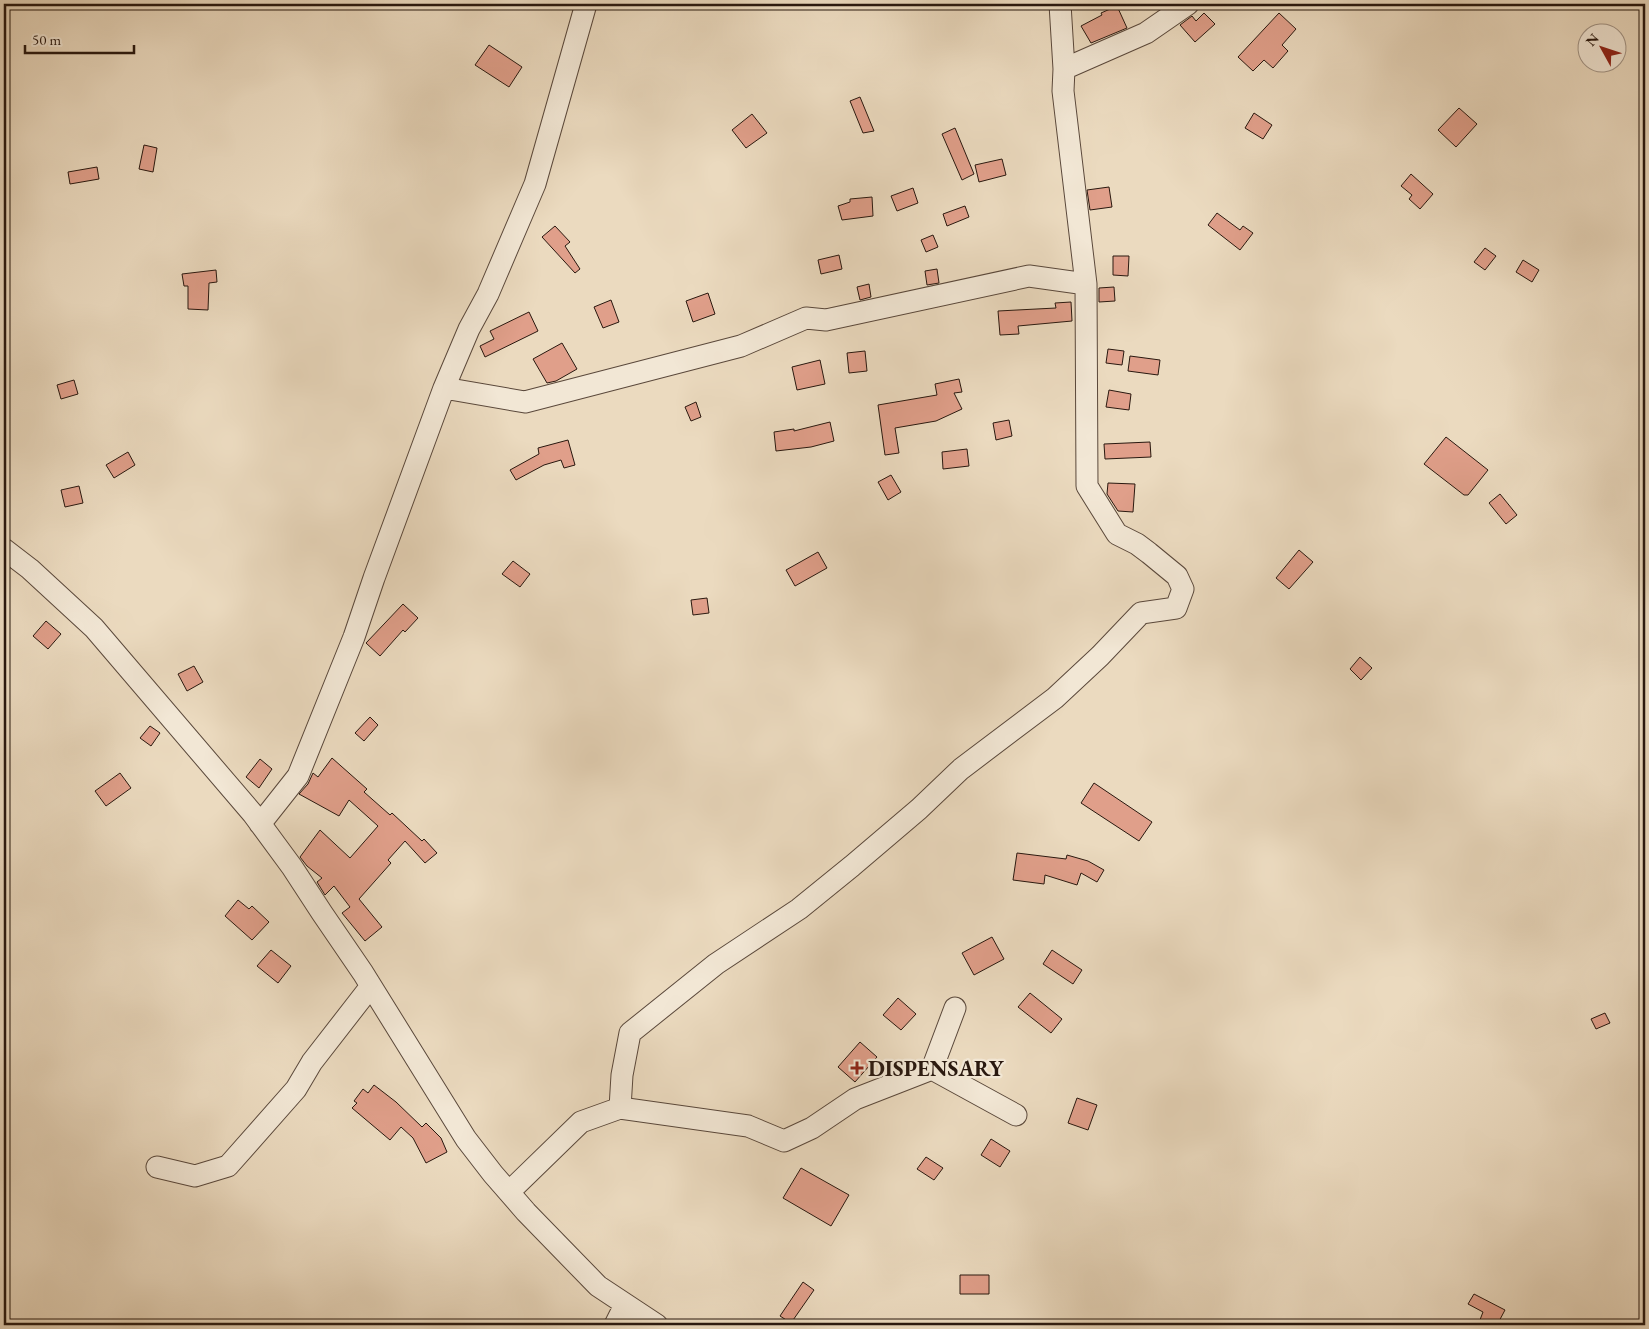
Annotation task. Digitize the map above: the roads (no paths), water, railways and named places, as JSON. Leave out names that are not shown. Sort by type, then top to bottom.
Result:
[{"type":"street","points":[[260,824],[298,776],[354,638],[374,578],[444,388],[469,329],[488,294],[535,184],[586,4]]},
{"type":"street","points":[[620,1108],[622,1075],[630,1032],[716,964],[799,909],[852,866],[919,809],[961,769],[1055,698],[1100,656],[1141,613],[1176,608],[1183,589],[1177,576],[1137,544],[1116,534],[1087,486],[1086,284],[1063,92],[1064,68],[1060,4]]},
{"type":"street","points":[[1064,68],[1146,33],[1188,4]]},
{"type":"street","points":[[444,388],[525,402],[740,346],[806,318],[826,320],[1029,276],[1086,284]]},
{"type":"street","points":[[4,549],[30,569],[94,628],[260,824],[292,867],[371,986],[466,1139],[509,1192],[598,1286],[657,1325]]},
{"type":"street","points":[[157,1167],[195,1176],[228,1166],[296,1090],[312,1062],[371,986]]},
{"type":"street","points":[[509,1192],[581,1122],[620,1108],[748,1126],[784,1141],[812,1128],[855,1099],[932,1069],[955,1008]]},
{"type":"street","points":[[932,1069],[1016,1115]]},
{"type":"street","points":[[615,1325],[625,1305]]},
{"type":"place","name":"DISPENSARY","points":[[857,1068]]}]
